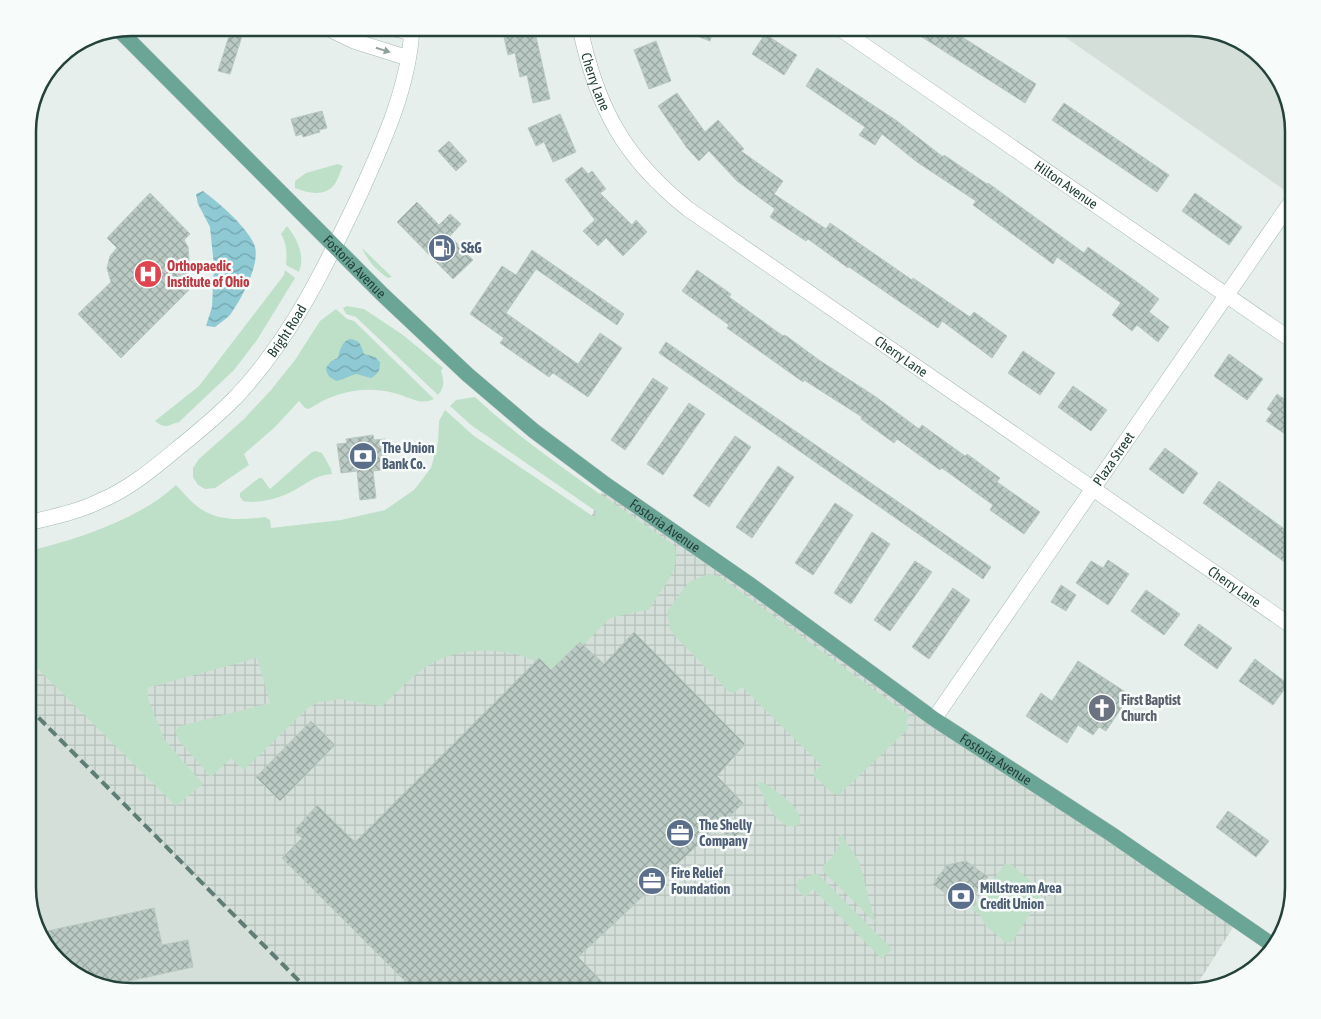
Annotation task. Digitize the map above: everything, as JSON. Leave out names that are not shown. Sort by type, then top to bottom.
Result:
[{"type":"main road","name":"Fostoria Avenue","points":[[125,36],[334,247],[468,375],[527,426],[612,489],[752,586],[934,719],[1111,834],[1268,942]]},
{"type":"street","points":[[343,36],[408,58]]},
{"type":"street","name":"Bright Road","points":[[36,520],[99,502],[123,489],[213,420],[241,392],[276,349],[309,296],[382,143],[403,84],[411,36]]},
{"type":"street","name":"Cherry Lane","points":[[582,36],[590,72],[613,126],[641,166],[672,196],[688,209],[1285,621]]},
{"type":"street","name":"Hilton Avenue","points":[[851,36],[1285,335]]},
{"type":"street","name":"Plaza Street","points":[[934,719],[1285,212]]},
{"type":"shaded area","points":[[1063,36],[1196,36],[1221,41],[1248,56],[1269,78],[1280,100],[1285,131],[1285,190]]},
{"type":"shaded area","points":[[605,484],[1237,921],[1198,982],[301,983],[36,715],[36,634],[591,517]]},
{"type":"shaded area","points":[[36,715],[301,983],[119,982],[106,980],[89,973],[73,963],[60,951],[43,924],[36,894]]},
{"type":"green space","points":[[338,164],[343,166],[337,181],[330,189],[316,193],[295,188],[295,181],[306,173]]},
{"type":"green space","points":[[287,226],[301,254],[299,272],[286,265],[286,249],[281,234]]},
{"type":"green space","points":[[362,248],[392,277],[388,278],[376,268]]},
{"type":"green space","points":[[285,270],[295,278],[257,340],[234,370],[179,422],[165,426],[155,421],[199,386],[284,275]]},
{"type":"green space","points":[[347,306],[364,309],[403,335],[443,368],[441,371],[443,387],[438,395],[356,317],[346,314],[343,308]]},
{"type":"green space","points":[[336,309],[347,319],[354,321],[434,399],[418,401],[394,393],[361,390],[339,394],[309,409],[305,408],[299,401],[275,427],[244,454],[249,465],[215,488],[205,489],[198,485],[193,477],[193,468],[199,459],[244,419],[271,390],[295,360],[320,321]]},
{"type":"green space","points":[[475,397],[498,418],[547,456],[674,545],[676,555],[673,572],[650,609],[610,618],[583,645],[579,642],[551,670],[539,658],[536,661],[516,654],[488,651],[466,652],[445,657],[426,667],[409,680],[382,706],[342,699],[319,702],[309,707],[244,770],[231,758],[211,777],[179,741],[175,730],[180,726],[270,703],[257,658],[147,688],[149,701],[164,739],[203,784],[176,806],[36,667],[36,549],[66,541],[126,518],[161,497],[176,485],[195,505],[206,512],[230,519],[265,517],[270,520],[271,528],[341,520],[385,510],[414,490],[431,468],[438,442],[439,421],[445,410],[474,436],[594,517],[597,512],[471,425],[450,406],[456,400]]},
{"type":"green space","points":[[312,452],[322,453],[332,474],[314,479],[289,493],[272,499],[248,502],[243,501],[240,497],[240,493],[259,478],[262,478],[270,489]]},
{"type":"green space","points":[[708,574],[719,576],[910,716],[905,723],[909,726],[906,731],[841,793],[837,795],[831,792],[814,776],[814,772],[821,765],[742,687],[734,693],[729,692],[670,629],[667,611],[689,582]]},
{"type":"green space","points":[[762,782],[780,794],[793,806],[800,818],[800,824],[786,825],[774,815],[758,786],[758,783]]},
{"type":"green space","points":[[841,834],[859,861],[874,918],[881,928],[823,871],[823,866],[831,858],[841,842],[837,840]]},
{"type":"green space","points":[[1005,864],[1010,864],[1038,887],[1039,900],[1012,942],[1006,943],[985,925],[980,915],[972,909]]},
{"type":"green space","points":[[815,873],[892,949],[882,959],[813,889],[805,898],[796,888],[799,878],[801,880]]},
{"type":"water","points":[[203,191],[239,222],[254,244],[256,252],[253,270],[240,300],[230,315],[215,327],[206,326],[212,307],[214,266],[210,227],[198,204],[196,194]]},
{"type":"water","points":[[350,339],[360,344],[364,354],[375,357],[380,362],[378,372],[371,378],[356,374],[337,381],[328,375],[326,368],[331,361],[338,358],[343,344]]},
{"type":"building","points":[[229,36],[242,36],[230,74],[218,71]]},
{"type":"building","points":[[504,36],[536,36],[550,99],[533,103],[527,75],[520,77],[515,53],[508,55]]},
{"type":"building","points":[[697,36],[712,36],[710,41]]},
{"type":"building","points":[[764,36],[768,36],[797,55],[784,75],[752,54]]},
{"type":"building","points":[[920,36],[961,36],[1036,84],[1025,103]]},
{"type":"building","points":[[656,41],[671,81],[649,89],[634,50]]},
{"type":"building","points":[[817,68],[897,121],[943,157],[944,155],[988,183],[1084,253],[1088,247],[1159,299],[1149,312],[1169,327],[1158,342],[1137,325],[1132,331],[1112,315],[1121,303],[1057,257],[1053,264],[973,205],[976,201],[917,162],[882,134],[875,145],[859,135],[865,127],[806,86]]},
{"type":"building","points":[[677,93],[705,132],[718,120],[744,149],[741,151],[783,181],[774,194],[826,229],[830,223],[912,280],[913,278],[970,317],[974,312],[1007,336],[992,358],[942,321],[938,328],[808,239],[806,241],[770,217],[775,209],[737,181],[709,151],[699,161],[687,148],[658,106]]},
{"type":"building","points":[[1064,103],[1169,175],[1157,192],[1052,120]]},
{"type":"building","points":[[322,111],[327,128],[303,137],[302,134],[296,136],[291,119]]},
{"type":"building","points":[[560,114],[576,152],[553,162],[544,142],[536,146],[528,128]]},
{"type":"building","points":[[449,141],[467,161],[456,171],[438,151]]},
{"type":"building","points":[[582,167],[588,174],[592,171],[606,189],[600,193],[632,225],[636,220],[647,232],[623,256],[606,238],[598,246],[583,231],[595,220],[565,180]]},
{"type":"building","name":"Orthopaedic Institute of Ohio","points":[[150,193],[190,234],[184,240],[188,247],[189,261],[185,285],[189,290],[121,358],[78,314],[111,282],[107,268],[110,256],[117,248],[107,238]]},
{"type":"building","points":[[1195,193],[1242,227],[1229,245],[1182,211]]},
{"type":"building","name":"S&G","points":[[417,202],[439,225],[450,214],[461,224],[450,236],[473,260],[453,279],[397,222]]},
{"type":"building","points":[[532,250],[624,314],[617,325],[536,269],[506,313],[578,364],[600,333],[622,348],[588,397],[553,373],[549,377],[500,343],[504,338],[470,314],[502,266],[516,275]]},
{"type":"building","points":[[697,270],[731,294],[729,297],[783,336],[785,335],[819,360],[876,397],[919,429],[922,425],[1000,478],[997,482],[1040,512],[1024,534],[990,510],[993,505],[942,468],[940,470],[897,439],[894,443],[861,419],[862,417],[804,380],[803,382],[727,328],[729,325],[682,291]]},
{"type":"building","points":[[666,342],[991,567],[983,579],[659,353]]},
{"type":"building","points":[[1023,351],[1055,373],[1040,395],[1008,373]]},
{"type":"building","points":[[1229,354],[1263,379],[1247,400],[1214,376]]},
{"type":"building","points":[[653,378],[668,388],[625,450],[611,440]]},
{"type":"building","points":[[1073,386],[1107,410],[1091,431],[1058,407]]},
{"type":"building","points":[[1277,394],[1285,400],[1285,434],[1266,421],[1272,413],[1267,409]]},
{"type":"building","points":[[689,403],[705,414],[663,475],[647,464]]},
{"type":"building","name":"The Union Bank Co.","points":[[373,435],[374,440],[385,439],[388,469],[373,471],[376,498],[360,500],[357,471],[341,473],[337,444],[347,443],[346,439]]},
{"type":"building","points":[[735,436],[751,447],[709,507],[693,496]]},
{"type":"building","points":[[1165,448],[1198,473],[1183,494],[1149,469]]},
{"type":"building","points":[[778,466],[794,477],[752,538],[736,527]]},
{"type":"building","points":[[1219,481],[1285,529],[1285,562],[1203,503]]},
{"type":"building","points":[[835,503],[853,515],[813,575],[795,563]]},
{"type":"building","points":[[872,532],[890,544],[851,604],[834,593]]},
{"type":"building","points":[[1108,560],[1129,574],[1108,605],[1076,583],[1091,561],[1103,568]]},
{"type":"building","points":[[915,561],[932,572],[890,631],[874,620]]},
{"type":"building","points":[[1061,585],[1076,595],[1066,611],[1051,602]]},
{"type":"building","points":[[953,588],[970,600],[929,659],[912,647]]},
{"type":"building","points":[[1146,590],[1180,614],[1164,635],[1131,611]]},
{"type":"building","points":[[1199,624],[1232,648],[1217,669],[1184,645]]},
{"type":"building","points":[[634,632],[745,744],[717,776],[743,803],[728,818],[748,839],[740,848],[718,826],[578,957],[603,983],[407,983],[282,858],[302,838],[294,831],[317,805],[355,842],[539,658],[551,670],[580,642],[604,664]]},
{"type":"building","points":[[1255,659],[1285,682],[1285,688],[1273,705],[1239,681]]},
{"type":"building","name":"First Baptist Church","points":[[1078,661],[1130,695],[1106,731],[1099,727],[1093,735],[1078,725],[1067,743],[1026,716],[1041,693],[1052,701]]},
{"type":"building","points":[[311,721],[335,745],[280,801],[256,777]]},
{"type":"building","points":[[1228,811],[1269,841],[1256,857],[1216,827]]},
{"type":"building","name":"Millstream Area Credit Union","points":[[966,861],[988,877],[965,908],[933,884],[947,865]]},
{"type":"building","points":[[154,908],[162,945],[188,940],[193,967],[123,982],[106,980],[89,973],[68,959],[56,946],[47,931]]},
{"type":"railway","points":[[36,715],[301,983]]},
{"type":"place","name":"S&G","points":[[442,248]]},
{"type":"place","name":"Orthopaedic Institute of Ohio","points":[[148,274]]},
{"type":"place","name":"The Union Bank Co.","points":[[363,456]]},
{"type":"place","name":"First Baptist Church","points":[[1102,708]]},
{"type":"place","name":"The Shelly Company","points":[[680,833]]},
{"type":"place","name":"Fire Relief Foundation","points":[[652,881]]},
{"type":"place","name":"Millstream Area Credit Union","points":[[961,896]]}]
